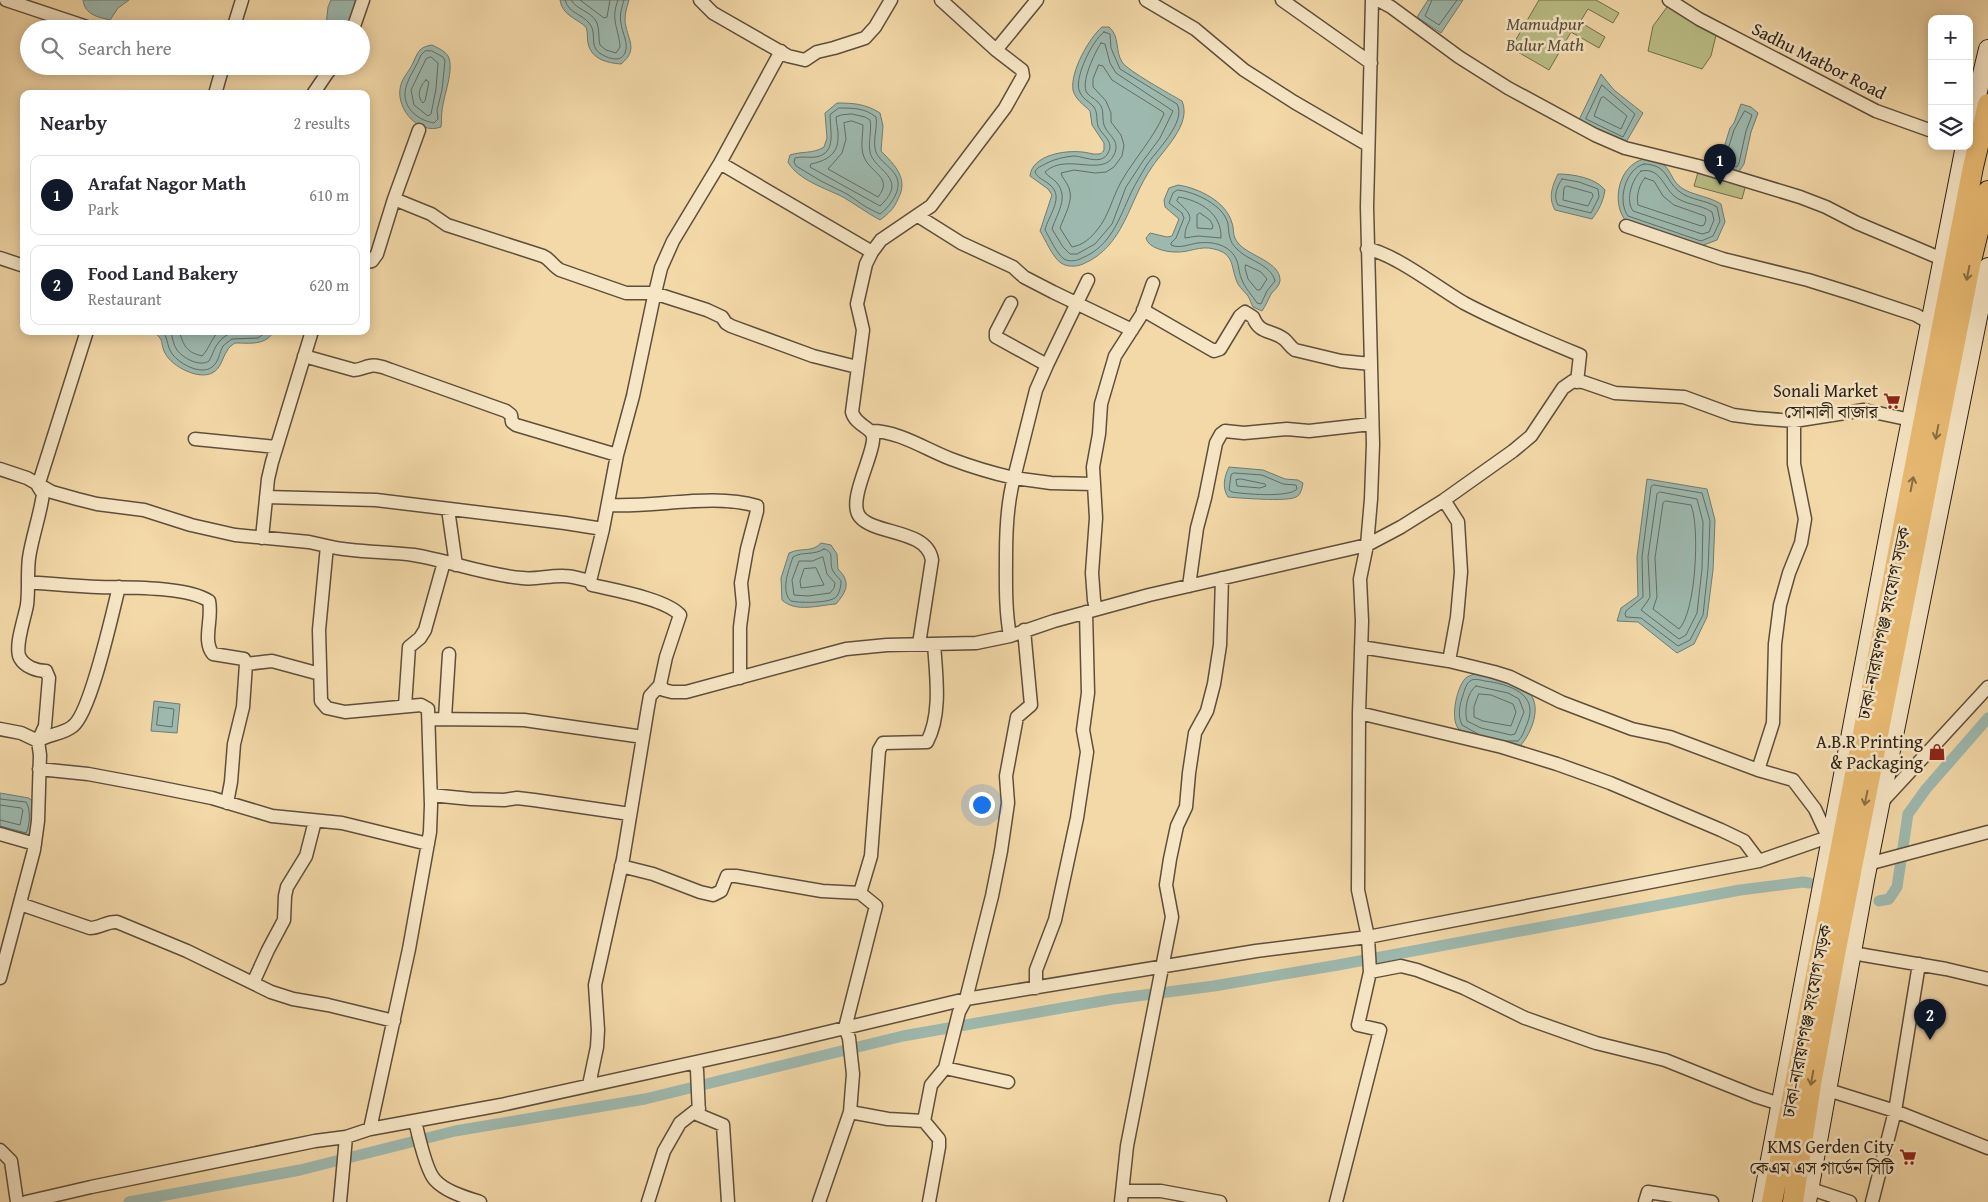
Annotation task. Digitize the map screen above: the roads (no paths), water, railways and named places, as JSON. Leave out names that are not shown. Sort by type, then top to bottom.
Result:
[{"type":"main road","name":"ঢাকা-নারায়ণগঞ্জ সংযোগ সড়ক","points":[[1973,135],[1988,104]]},
{"type":"main road","name":"ঢাকা-নারায়ণগঞ্জ সংযোগ সড়ক","points":[[1772,1202],[1867,676],[1913,480],[1968,150]]},
{"type":"main road","name":"ঢাকা-নারায়ণগঞ্জ সংযোগ সড়ক","points":[[1794,1202],[1811,1084],[1846,896],[1970,265],[1988,191]]},
{"type":"street","points":[[6,0],[66,20]]},
{"type":"street","points":[[236,20],[242,0]]},
{"type":"street","points":[[356,20],[364,0]]},
{"type":"street","points":[[700,0],[713,13],[781,51],[797,59],[805,60],[816,52],[865,38],[875,27],[891,0]]},
{"type":"street","points":[[919,644],[932,560],[930,550],[925,545],[862,520],[857,513],[858,492],[874,437],[871,431],[854,419],[852,412],[862,330],[862,320],[858,312],[859,290],[866,264],[881,240],[931,206],[1005,108],[1022,80],[1022,70],[996,50],[941,0]]},
{"type":"street","points":[[996,50],[1038,0]]},
{"type":"street","points":[[1146,0],[1195,29],[1244,70],[1368,145]]},
{"type":"street","points":[[1282,0],[1371,62]]},
{"type":"street","points":[[1336,1202],[1380,1030],[1358,1025],[1370,972],[1369,940],[1358,890],[1360,579],[1367,545],[1372,490],[1373,444],[1367,249],[1372,0]]},
{"type":"street","points":[[1378,0],[1391,7],[1458,57],[1508,88],[1595,136],[1625,148],[1698,166],[1800,197],[1942,259]]},
{"type":"street","name":"Sadhu Matbor Road","points":[[1669,0],[1707,23],[1876,111],[1928,130]]},
{"type":"street","points":[[1973,126],[1988,49]]},
{"type":"street","points":[[590,581],[603,529],[617,455],[633,396],[654,293],[662,268],[673,241],[720,163],[781,51]]},
{"type":"street","points":[[215,90],[217,75]]},
{"type":"street","points":[[316,90],[327,75]]},
{"type":"street","points":[[370,262],[372,262],[377,254],[394,199],[419,130]]},
{"type":"street","points":[[1762,1202],[1830,837],[1867,676],[1911,420],[1942,259],[1968,150]]},
{"type":"street","points":[[720,163],[872,252]]},
{"type":"street","points":[[394,199],[431,214],[447,225],[543,256],[554,267],[600,285],[626,294],[654,293],[717,314],[731,326],[813,356],[857,368]]},
{"type":"street","points":[[918,216],[961,243],[1013,267],[1024,276],[1132,330]]},
{"type":"street","points":[[1626,226],[1723,259],[1808,280],[1862,297],[1916,315],[1930,323]]},
{"type":"street","points":[[1367,249],[1398,262],[1465,303],[1544,341],[1580,355],[1577,382]]},
{"type":"street","points":[[0,258],[20,265]]},
{"type":"street","points":[[1850,1202],[1809,1196],[1868,864],[1985,300],[1988,266]]},
{"type":"street","points":[[1010,636],[1006,602],[1005,534],[1009,500],[1030,410],[1046,365],[1088,280]]},
{"type":"street","points":[[1036,988],[1036,970],[1055,920],[1076,818],[1087,752],[1083,730],[1088,693],[1091,611],[1094,600],[1092,573],[1096,518],[1093,467],[1105,387],[1115,356],[1144,310],[1153,283]]},
{"type":"street","points":[[1011,303],[996,332],[996,337],[1046,365]]},
{"type":"street","points":[[1144,310],[1214,351],[1220,350],[1240,316],[1245,312],[1253,317],[1256,325],[1285,340],[1295,350],[1341,361],[1371,364]]},
{"type":"street","points":[[0,978],[35,844],[40,750],[38,741],[46,726],[49,678],[46,671],[38,671],[27,665],[20,658],[19,653],[20,635],[27,603],[29,557],[43,494],[38,486],[86,335]]},
{"type":"street","points":[[262,538],[268,479],[311,335]]},
{"type":"street","points":[[304,356],[354,370],[376,366],[392,370],[506,411],[511,415],[512,422],[516,425],[617,455]]},
{"type":"street","points":[[660,684],[664,690],[686,692],[846,649],[919,644],[976,643],[1010,636],[1024,630],[1148,595],[1367,545],[1402,527],[1491,468],[1531,436],[1563,388],[1573,381],[1615,393],[1684,397],[1733,415],[1794,421],[1864,410],[1911,420]]},
{"type":"street","points":[[1758,770],[1773,722],[1775,644],[1780,605],[1789,573],[1801,543],[1805,519],[1794,464],[1794,421]]},
{"type":"street","points":[[1189,586],[1197,528],[1205,498],[1214,448],[1221,434],[1225,431],[1244,433],[1287,429],[1309,431],[1371,424]]},
{"type":"street","points":[[871,431],[879,431],[897,436],[968,466],[1014,478],[1051,483],[1094,484]]},
{"type":"street","points":[[195,439],[276,447]]},
{"type":"street","points":[[0,469],[27,478],[38,486],[52,492],[77,500],[144,510],[212,531],[309,542],[344,550],[415,555],[505,576],[535,579],[563,576],[590,581],[592,585],[613,589],[676,610],[680,615],[666,657],[660,684],[650,696],[621,866],[595,985],[598,1030],[589,1085]]},
{"type":"street","points":[[266,497],[376,500],[603,529]]},
{"type":"street","points":[[1444,500],[1458,522],[1461,572],[1457,617],[1449,660]]},
{"type":"street","points":[[608,505],[637,506],[722,501],[747,503],[756,506],[757,511],[747,549],[741,583],[743,604],[740,626],[740,678]]},
{"type":"street","points":[[405,706],[409,647],[420,638],[425,630],[450,563],[448,509]]},
{"type":"street","points":[[327,546],[320,630],[321,701],[327,708],[345,712],[421,705],[428,709],[429,719],[431,795],[428,844],[409,950],[370,1130]]},
{"type":"street","points":[[1220,1202],[1161,1191],[1122,1196],[1127,1146],[1172,916],[1166,885],[1170,859],[1177,826],[1186,807],[1195,732],[1211,700],[1217,668],[1221,624],[1222,578]]},
{"type":"street","points":[[28,582],[52,585],[160,590],[202,596],[209,601],[211,609],[208,648],[213,654],[244,659],[246,664],[243,707],[234,744],[231,782],[226,803]]},
{"type":"street","points":[[38,741],[46,736],[72,728],[80,720],[90,696],[119,587]]},
{"type":"street","points":[[924,1121],[932,1084],[946,1068],[959,1012],[966,999],[992,896],[1008,803],[1006,776],[1017,718],[1031,705],[1024,630]]},
{"type":"street","points":[[860,893],[871,856],[879,750],[883,743],[927,742],[935,709],[934,644]]},
{"type":"street","points":[[1361,646],[1449,660],[1510,677],[1562,702],[1632,730],[1670,737],[1758,770],[1794,780],[1815,809],[1830,837]]},
{"type":"street","points":[[445,718],[449,654]]},
{"type":"street","points":[[246,664],[272,661],[320,674]]},
{"type":"street","points":[[1880,803],[1988,687]]},
{"type":"street","points":[[1359,713],[1516,751],[1610,784],[1744,841],[1759,861]]},
{"type":"street","points":[[429,719],[524,720],[643,737]]},
{"type":"street","points":[[0,729],[21,733],[38,741]]},
{"type":"street","points":[[39,769],[88,774],[147,785],[226,803],[272,816],[361,827],[428,844]]},
{"type":"street","points":[[431,795],[471,799],[504,800],[517,798],[630,814]]},
{"type":"street","points":[[253,983],[284,920],[287,887],[306,856],[315,821]]},
{"type":"street","points":[[1868,864],[1988,832]]},
{"type":"street","points":[[0,834],[35,844]]},
{"type":"street","points":[[26,1202],[91,1186],[315,1141],[346,1137],[370,1130],[501,1105],[589,1085],[695,1066],[847,1033],[966,999],[1036,988],[1161,974],[1256,951],[1369,940],[1759,861],[1830,837]]},
{"type":"street","points":[[621,866],[653,874],[713,895],[721,892],[726,876],[736,876],[822,891],[860,893],[876,906],[847,1033],[853,1074],[850,1112],[819,1202]]},
{"type":"street","points":[[20,904],[90,928],[98,928],[110,922],[117,922],[187,951],[271,992],[293,999],[328,1005],[394,1021]]},
{"type":"street","points":[[1852,953],[1919,964],[1988,979]]},
{"type":"street","points":[[1872,1202],[1894,1111],[1919,964]]},
{"type":"street","points":[[1370,972],[1401,966],[1417,970],[1464,988],[1525,1018],[1596,1043],[1665,1060],[1780,1104]]},
{"type":"street","points":[[695,1066],[699,1115],[723,1124],[728,1202]]},
{"type":"street","points":[[946,1068],[1008,1082]]},
{"type":"street","points":[[1828,1090],[1894,1111],[1988,1148]]},
{"type":"street","points":[[648,1202],[664,1151],[680,1123],[699,1108]]},
{"type":"street","points":[[850,1112],[888,1119],[924,1121],[939,1139],[929,1202]]},
{"type":"street","points":[[415,1121],[419,1140],[433,1179],[444,1188],[480,1202]]},
{"type":"street","points":[[340,1202],[346,1137]]},
{"type":"street","points":[[0,1150],[11,1161],[16,1202]]},
{"type":"street","points":[[1645,1202],[1648,1192],[1712,1202]]},
{"type":"water","points":[[83,0],[129,0],[118,8],[110,20],[89,12]]},
{"type":"water","points":[[331,0],[359,0],[353,20],[327,20]]},
{"type":"water","points":[[560,0],[629,0],[625,20],[631,48],[627,59],[621,64],[610,63],[592,53],[588,43],[586,27],[566,13]]},
{"type":"water","points":[[1428,0],[1463,0],[1441,33],[1417,17]]},
{"type":"water","points":[[1102,27],[1109,27],[1115,35],[1120,58],[1126,66],[1182,101],[1183,118],[1175,136],[1144,180],[1124,222],[1108,246],[1097,256],[1083,264],[1069,266],[1061,263],[1055,257],[1040,231],[1052,195],[1048,189],[1030,176],[1032,169],[1037,163],[1050,155],[1067,152],[1099,154],[1104,150],[1104,143],[1092,125],[1090,111],[1080,102],[1073,90],[1074,74],[1077,65],[1086,47]]},
{"type":"water","points":[[432,45],[447,54],[450,62],[441,127],[433,129],[418,124],[411,119],[402,105],[400,97],[402,82],[417,54],[424,47]]},
{"type":"water","points":[[1601,74],[1614,90],[1643,113],[1625,144],[1578,122]]},
{"type":"water","points":[[837,103],[860,105],[880,113],[883,126],[881,151],[899,173],[902,185],[895,206],[880,220],[843,197],[805,179],[788,162],[790,155],[816,151],[824,147],[827,138],[825,113]]},
{"type":"water","points":[[1741,104],[1751,107],[1758,113],[1751,132],[1744,164],[1738,173],[1719,166],[1719,164],[1730,128],[1734,123]]},
{"type":"water","points":[[1644,159],[1661,163],[1679,186],[1685,190],[1721,204],[1725,222],[1717,240],[1701,246],[1625,220],[1619,203],[1620,185],[1623,176],[1629,168]]},
{"type":"water","points":[[1558,174],[1577,176],[1596,182],[1605,190],[1600,206],[1592,219],[1555,210],[1552,192]]},
{"type":"water","points":[[1178,185],[1194,189],[1218,202],[1229,215],[1235,238],[1239,244],[1270,264],[1279,274],[1280,281],[1278,287],[1271,294],[1262,311],[1253,307],[1248,296],[1238,284],[1231,262],[1226,254],[1209,248],[1171,252],[1158,249],[1147,241],[1146,238],[1150,233],[1167,237],[1172,236],[1179,219],[1165,207],[1164,200],[1169,188]]},
{"type":"water","points":[[157,335],[272,335],[262,341],[235,343],[228,349],[215,371],[207,375],[186,371],[173,363],[163,349],[161,339]]},
{"type":"water","points":[[1229,467],[1263,470],[1285,479],[1298,480],[1303,483],[1302,489],[1298,496],[1283,499],[1228,497],[1224,482]]},
{"type":"water","points":[[1647,479],[1707,489],[1715,520],[1713,570],[1707,617],[1694,644],[1677,653],[1638,622],[1617,621],[1621,608],[1638,596],[1637,557]]},
{"type":"water","points":[[821,543],[831,545],[837,554],[838,569],[846,582],[843,595],[836,604],[801,607],[788,604],[782,600],[781,578],[789,553],[814,548]]},
{"type":"water","points":[[1474,674],[1515,684],[1526,690],[1531,696],[1534,702],[1534,718],[1529,734],[1520,746],[1488,741],[1462,732],[1458,728],[1455,709],[1460,687],[1467,677]]},
{"type":"water","points":[[154,701],[180,704],[177,733],[151,731]]},
{"type":"water","points":[[0,793],[29,798],[33,802],[33,830],[28,839],[0,831]]},
{"type":"waterway","points":[[1879,901],[1889,899],[1897,887],[1908,814],[1926,789],[1988,718]]},
{"type":"waterway","points":[[129,1202],[300,1170],[455,1131],[645,1099],[903,1036],[1113,999],[1214,986],[1338,965],[1740,890],[1803,882],[1809,883]]},
{"type":"place","name":"Arafat Nagor Math","points":[[1720,185]]},
{"type":"place","name":"Sonali Market সোনালী বাজার","points":[[1892,401]]},
{"type":"place","name":"A.B.R Printing & Packaging","points":[[1937,752]]},
{"type":"place","name":"Food Land Bakery","points":[[1930,1040]]},
{"type":"place","name":"KMS Gerden City কেএম এস গার্ডেন সিটি","points":[[1908,1157]]},
{"type":"park label","name":"Mamudpur Balur Math","points":[[1545,34]]}]
